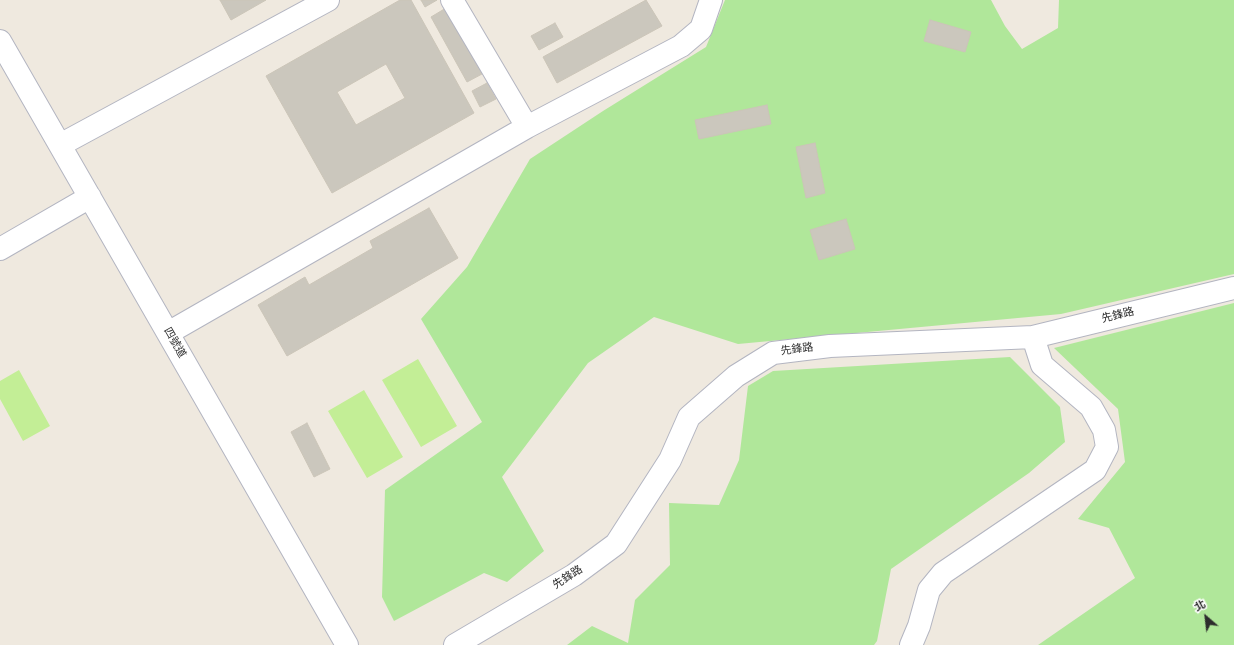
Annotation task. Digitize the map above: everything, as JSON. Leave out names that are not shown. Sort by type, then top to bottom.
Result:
[{"type":"street","points":[[60,145],[328,0]]},
{"type":"street","points":[[452,0],[527,127]]},
{"type":"street","points":[[168,333],[527,127],[681,46],[701,29],[711,0]]},
{"type":"street","name":"四號道","points":[[0,41],[347,645]]},
{"type":"street","points":[[0,249],[90,197]]},
{"type":"street","name":"先鋒路","points":[[455,645],[574,575],[616,544],[670,460],[689,417],[736,376],[773,353],[830,346],[1032,337],[1234,288]]},
{"type":"street","points":[[911,645],[919,626],[928,590],[943,573],[1095,470],[1107,447],[1104,430],[1091,407],[1042,365],[1032,337]]},
{"type":"green space","points":[[725,0],[991,0],[1005,26],[1022,49],[1058,28],[1059,0],[1234,0],[1234,274],[1061,314],[738,344],[654,317],[588,363],[502,477],[544,551],[507,582],[484,573],[394,621],[382,597],[385,490],[482,422],[421,319],[467,267],[530,159],[603,111],[706,47]]},
{"type":"green space","points":[[1234,303],[1234,645],[1038,645],[1135,578],[1109,528],[1078,519],[1125,462],[1118,409],[1054,348]]},
{"type":"green space","points":[[1010,357],[1060,407],[1065,442],[1029,473],[891,569],[877,641],[874,645],[567,645],[592,626],[628,643],[635,600],[670,565],[669,503],[719,505],[739,460],[748,386],[773,371]]},
{"type":"green space","points":[[418,359],[457,426],[421,447],[382,380]]},
{"type":"green space","points":[[19,370],[50,426],[23,441],[0,399],[0,381]]},
{"type":"green space","points":[[364,390],[403,457],[367,478],[328,411]]},
{"type":"building","points":[[220,0],[266,0],[231,20]]},
{"type":"building","points":[[400,0],[411,0],[474,113],[332,193],[266,76]],"holes":[[[386,64],[405,98],[356,125],[337,92]]]},
{"type":"building","points":[[421,0],[437,0],[425,7]]},
{"type":"building","points":[[646,0],[662,26],[557,83],[543,57]]},
{"type":"building","points":[[446,8],[482,74],[467,82],[431,17]]},
{"type":"building","points":[[930,20],[971,32],[965,52],[924,41]]},
{"type":"building","points":[[555,23],[563,37],[539,50],[531,36]]},
{"type":"building","points":[[487,83],[496,99],[480,107],[472,91]]},
{"type":"building","points":[[767,105],[771,124],[699,139],[695,120]]},
{"type":"building","points":[[815,143],[825,193],[806,198],[796,147]]},
{"type":"building","points":[[429,208],[458,258],[287,356],[258,305],[305,277],[309,285],[373,248],[370,241]]},
{"type":"building","points":[[846,219],[855,249],[819,260],[810,230]]},
{"type":"building","points":[[307,423],[330,469],[314,477],[291,432]]}]
